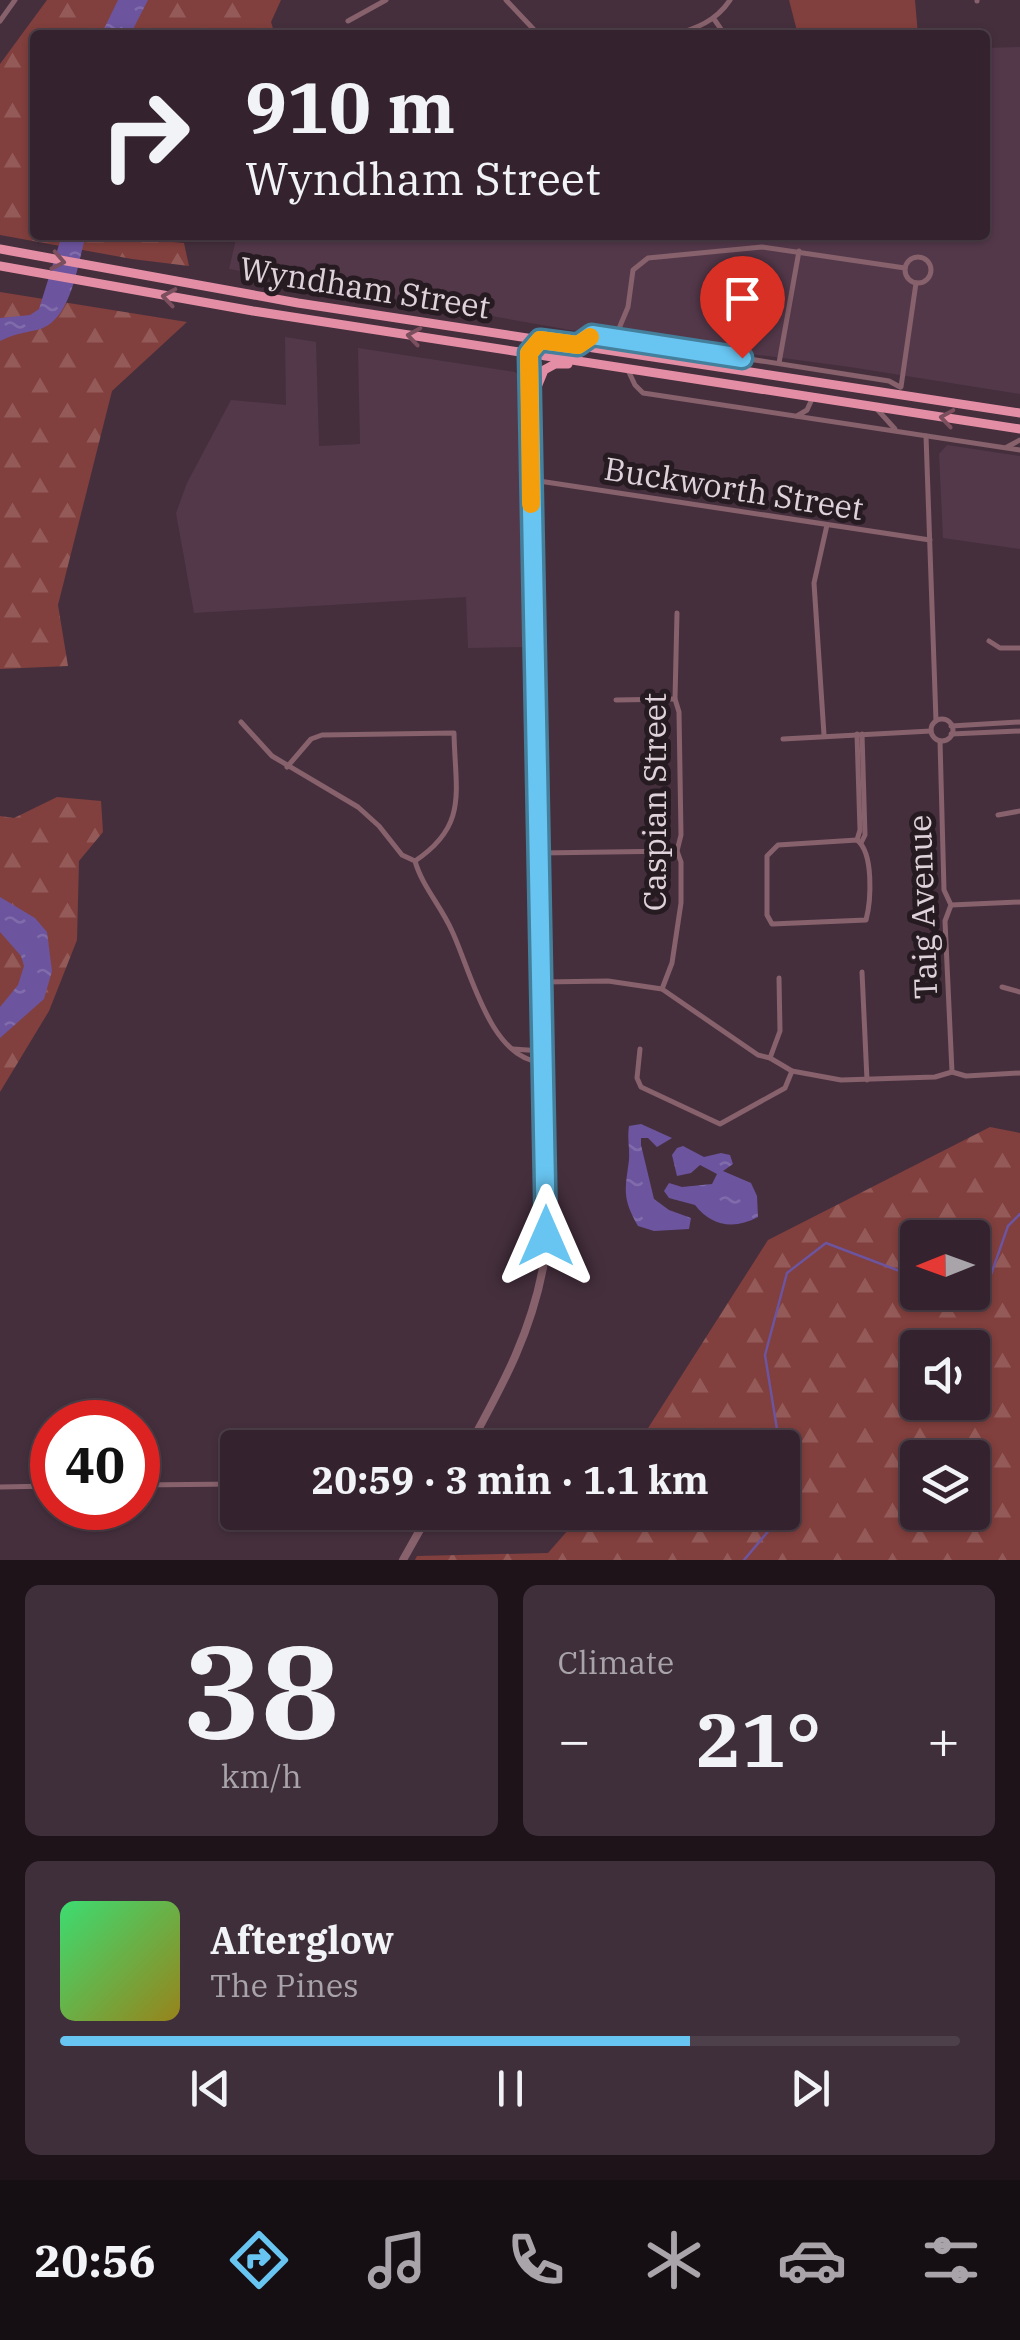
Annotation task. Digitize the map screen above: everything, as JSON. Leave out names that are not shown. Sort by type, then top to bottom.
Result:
[{"type":"highway","name":"Wyndham Street","points":[[0,250],[298,303],[812,382],[900,391],[1020,413]]},
{"type":"highway","name":"Wyndham Street","points":[[0,266],[112,288],[533,356],[1020,429]]},
{"type":"highway","points":[[213,288],[217,300],[227,306]]},
{"type":"highway","points":[[298,303],[314,320]]},
{"type":"highway","points":[[428,323],[533,356],[540,340],[550,341]]},
{"type":"highway","points":[[537,386],[544,370],[554,364],[626,368]]},
{"type":"highway","points":[[812,382],[814,397]]},
{"type":"highway","points":[[826,384],[828,399]]},
{"type":"highway","points":[[996,410],[1020,413]]},
{"type":"street","points":[[0,21],[15,0]]},
{"type":"street","points":[[348,21],[386,0]]},
{"type":"street","points":[[506,0],[534,30]]},
{"type":"street","points":[[691,30],[714,19],[730,0]]},
{"type":"street","points":[[714,19],[722,30]]},
{"type":"street","points":[[615,338],[631,295],[633,270],[648,258],[742,246],[905,268]]},
{"type":"street","points":[[779,363],[799,252]]},
{"type":"street","points":[[905,268],[914,258],[928,262],[930,276],[916,283]]},
{"type":"street","points":[[905,268],[908,279],[916,283]]},
{"type":"street","points":[[900,391],[916,283]]},
{"type":"street","points":[[578,345],[592,335],[615,338],[889,381],[900,391]]},
{"type":"street","points":[[533,356],[537,386],[534,481]]},
{"type":"street","points":[[478,1430],[513,1367],[530,1323],[541,1281],[546,1236],[533,356]]},
{"type":"street","points":[[626,368],[643,393],[1020,450]]},
{"type":"street","points":[[797,416],[807,410],[814,397]]},
{"type":"street","points":[[875,406],[897,432]]},
{"type":"street","points":[[926,436],[936,721],[931,731]]},
{"type":"street","points":[[1005,448],[1020,440]]},
{"type":"street","name":"Buckworth Street","points":[[534,481],[930,540]]},
{"type":"street","points":[[824,735],[814,583],[827,524]]},
{"type":"street","name":"Caspian Street","points":[[662,989],[672,963],[681,903],[681,862],[677,851],[681,835],[676,613]]},
{"type":"street","points":[[989,641],[1000,648],[1020,648]]},
{"type":"street","points":[[616,700],[675,699]]},
{"type":"street","points":[[936,721],[944,720],[951,726],[952,734]]},
{"type":"street","points":[[241,722],[272,756],[358,807],[402,855],[415,861],[454,935],[476,991],[510,1048],[524,1060],[544,1062]]},
{"type":"street","points":[[951,726],[1020,722]]},
{"type":"street","points":[[783,739],[931,731]]},
{"type":"street","points":[[931,731],[940,741],[952,734],[1020,731]]},
{"type":"street","points":[[287,767],[311,740],[322,736],[454,733],[456,814],[441,839],[415,861]]},
{"type":"street","points":[[859,734],[865,835],[859,842],[773,847],[767,856],[767,914],[772,924],[866,920],[868,856],[859,842]]},
{"type":"street","name":"Taig Avenue","points":[[940,741],[944,890],[951,905],[945,922],[952,1072]]},
{"type":"street","points":[[998,816],[1020,811]]},
{"type":"street","points":[[540,853],[677,851]]},
{"type":"street","points":[[951,905],[1020,902]]},
{"type":"street","points":[[862,972],[867,1080]]},
{"type":"street","points":[[770,1058],[780,1030],[779,978]]},
{"type":"street","points":[[543,982],[608,981],[662,989],[758,1055],[792,1071],[823,1079],[942,1076],[952,1072],[966,1076],[1020,1073]]},
{"type":"street","points":[[1002,987],[1020,992]]},
{"type":"street","points":[[510,1048],[544,1051]]},
{"type":"street","points":[[640,1049],[637,1078],[642,1087],[720,1124],[781,1090],[792,1071]]},
{"type":"street","points":[[160,1485],[220,1484]]},
{"type":"street","points":[[0,1487],[30,1486]]},
{"type":"street","points":[[403,1560],[420,1530]]},
{"type":"shaded area","points":[[1020,47],[1020,394],[570,330],[229,269],[236,240],[990,240],[990,48]]},
{"type":"shaded area","points":[[285,337],[316,342],[319,446],[360,444],[358,348],[515,372],[522,380],[528,647],[468,648],[466,597],[194,613],[176,513],[187,483],[231,400],[286,405]]},
{"type":"shaded area","points":[[947,445],[1020,456],[1020,549],[943,538],[939,454]]},
{"type":"green space","points":[[47,0],[281,0],[271,22],[273,30],[30,30],[30,240],[184,243],[189,266],[132,259],[0,235],[0,64]]},
{"type":"green space","points":[[789,0],[915,0],[918,30],[797,30]]},
{"type":"green space","points":[[0,292],[187,322],[112,391],[58,605],[68,666],[0,669]]},
{"type":"green space","points":[[57,797],[101,801],[103,832],[79,861],[77,940],[49,1011],[0,1092],[0,816],[14,818]]},
{"type":"green space","points":[[990,1127],[1020,1133],[1020,1560],[415,1560],[417,1556],[548,1553],[568,1530],[800,1530],[800,1430],[647,1430],[768,1240]]},
{"type":"water","points":[[118,0],[148,0],[133,30],[103,30]]},
{"type":"water","points":[[60,240],[85,240],[76,276],[58,316],[49,325],[0,341],[0,318],[30,315],[39,309]]},
{"type":"water","points":[[0,897],[35,918],[47,932],[52,971],[44,999],[0,1038],[0,1007],[18,985],[24,966],[21,956],[0,932]]},
{"type":"water","points":[[641,1124],[672,1138],[657,1147],[648,1138],[641,1138],[641,1145],[654,1199],[691,1218],[689,1229],[654,1231],[638,1226],[629,1208],[628,1130],[629,1126]]},
{"type":"water","points":[[683,1146],[704,1157],[730,1155],[733,1164],[723,1171],[751,1183],[757,1196],[758,1217],[740,1224],[724,1224],[708,1218],[695,1205],[669,1198],[664,1191],[669,1183],[682,1187],[712,1184],[717,1174],[700,1165],[691,1173],[677,1176],[672,1155]]},
{"type":"waterway","points":[[990,1277],[1008,1226],[1020,1214]]},
{"type":"waterway","points":[[777,1430],[765,1355],[787,1273],[826,1243],[900,1271]]},
{"type":"waterway","points":[[744,1560],[769,1530]]},
{"type":"slow traffic","points":[[531,504],[529,353],[540,340],[578,345],[590,337]]},
{"type":"route","points":[[546,1236],[529,353],[540,340],[578,345],[592,335],[742,358]]}]
